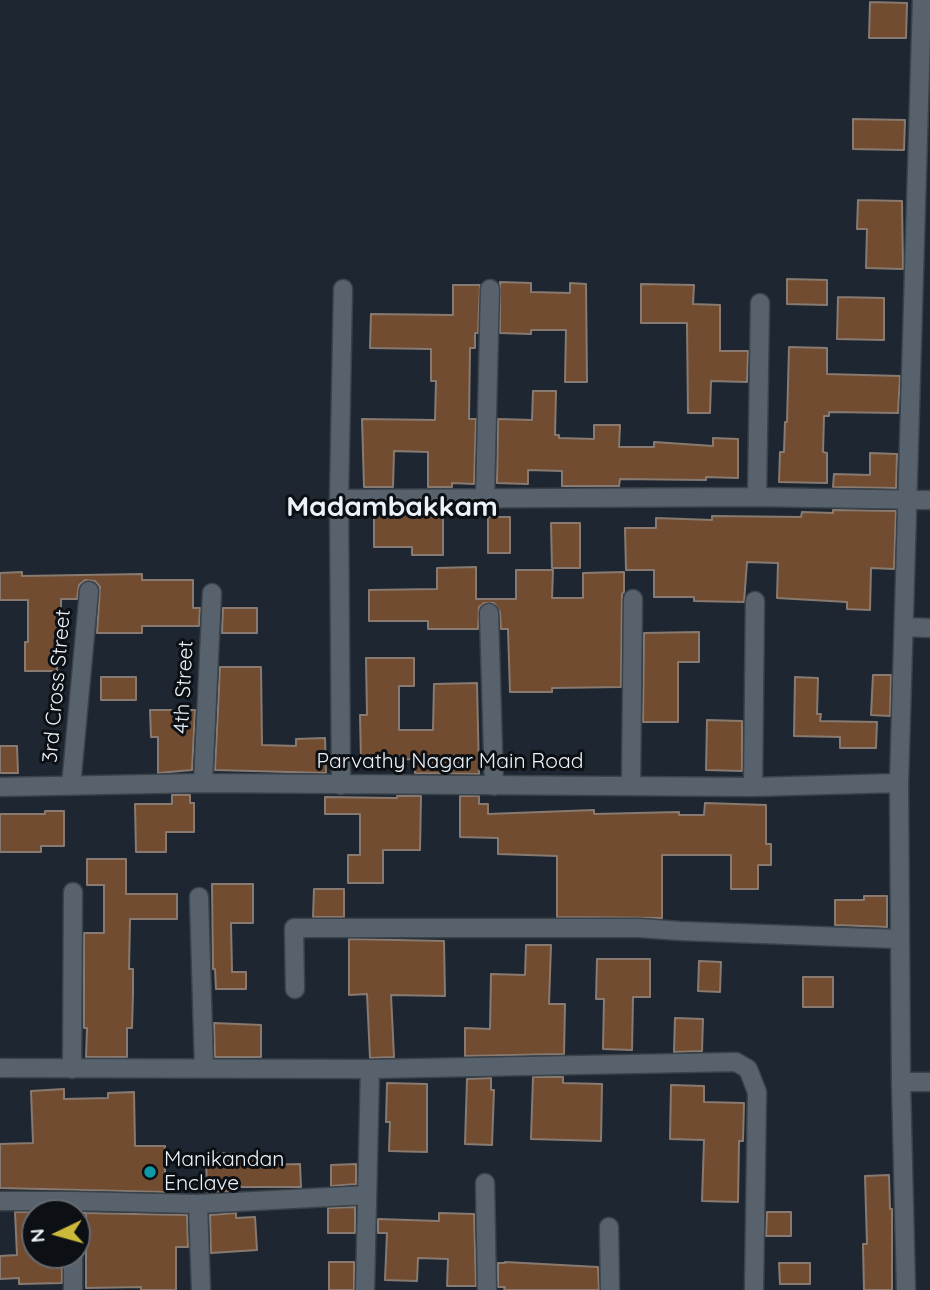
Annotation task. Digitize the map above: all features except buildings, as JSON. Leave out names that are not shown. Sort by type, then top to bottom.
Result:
[{"type":"street","points":[[906,1290],[899,939],[899,783],[922,0]]},
{"type":"street","points":[[341,785],[339,499],[343,289]]},
{"type":"street","points":[[485,498],[490,289]]},
{"type":"street","points":[[757,497],[760,303]]},
{"type":"street","points":[[339,499],[757,497],[930,500]]},
{"type":"street","name":"3rd Cross Street","points":[[71,786],[89,591]]},
{"type":"street","name":"4th Street","points":[[203,783],[212,593]]},
{"type":"street","points":[[631,786],[633,599]]},
{"type":"street","points":[[753,787],[755,601]]},
{"type":"street","points":[[489,613],[494,786]]},
{"type":"street","points":[[904,627],[930,628]]},
{"type":"street","name":"Parvathy Nagar Main Road","points":[[0,787],[203,783],[753,787],[899,783]]},
{"type":"street","points":[[72,1069],[73,891]]},
{"type":"street","points":[[199,897],[204,1067]]},
{"type":"street","points":[[295,989],[294,928],[640,928],[899,939]]},
{"type":"street","points":[[0,1068],[370,1069],[736,1062],[748,1069],[757,1092],[754,1290]]},
{"type":"street","points":[[365,1290],[370,1069]]},
{"type":"street","points":[[901,1082],[930,1082]]},
{"type":"street","points":[[485,1183],[487,1290]]},
{"type":"street","points":[[91,1207],[367,1195]]},
{"type":"street","points":[[0,1201],[21,1203]]},
{"type":"street","points":[[198,1204],[201,1290]]},
{"type":"street","points":[[609,1227],[610,1290]]},
{"type":"street","points":[[73,1269],[73,1290]]},
{"type":"place","name":"Manikandan Enclave","points":[[150,1172]]},
{"type":"district","name":"Madambakkam","points":[[392,508]]}]
